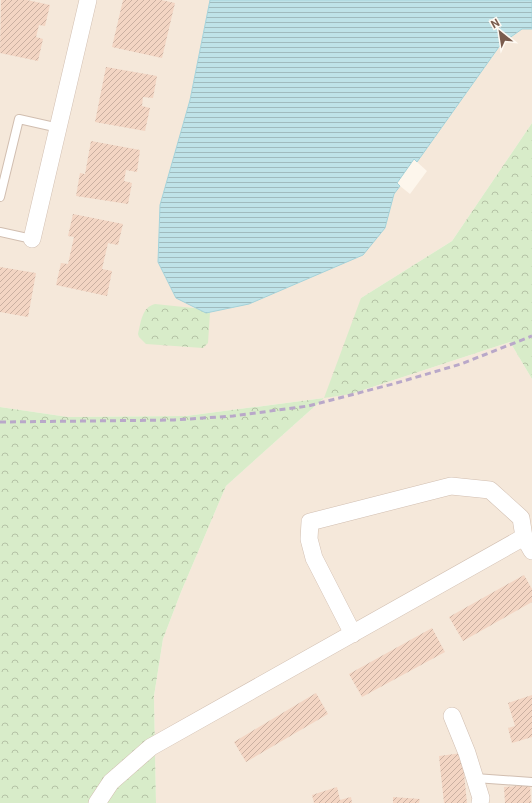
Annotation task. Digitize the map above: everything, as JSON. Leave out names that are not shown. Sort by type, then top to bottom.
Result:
[{"type":"street","points":[[32,239],[88,0]]},
{"type":"street","points":[[97,803],[112,782],[151,747],[353,634],[528,544],[521,518],[490,490],[451,486],[310,522],[309,539],[314,558],[353,634]]},
{"type":"street","points":[[452,716],[467,753],[481,798],[480,803]]},
{"type":"lane","points":[[0,197],[19,119],[59,128]]},
{"type":"lane","points":[[0,232],[32,239]]},
{"type":"lane","points":[[474,778],[532,782]]},
{"type":"shaded area","points":[[0,0],[210,0],[190,100],[160,205],[158,262],[176,298],[384,228],[394,194],[400,186],[410,194],[427,171],[417,162],[501,44],[522,29],[532,29],[532,123],[452,241],[361,298],[351,394],[510,342],[532,379],[532,803],[156,803],[154,696],[163,639],[181,592],[226,486],[324,398],[186,416],[68,417],[0,407]]},
{"type":"green space","points":[[532,123],[532,379],[510,342],[351,394],[324,398],[361,298],[452,241]]},
{"type":"green space","points":[[155,304],[203,309],[210,313],[208,343],[203,348],[146,344],[138,334],[140,325],[147,308]]},
{"type":"green space","points":[[324,398],[226,486],[181,592],[163,639],[154,696],[156,803],[0,803],[0,407],[68,417],[186,416]]},
{"type":"water","points":[[210,0],[532,0],[532,29],[522,29],[501,44],[417,162],[414,159],[397,183],[400,186],[394,194],[385,228],[363,255],[249,304],[206,313],[176,298],[158,262],[160,205],[190,100]]},
{"type":"building","points":[[1,0],[27,0],[50,5],[45,26],[39,25],[36,37],[43,39],[38,61],[0,53]]},
{"type":"building","points":[[123,0],[161,0],[175,3],[162,58],[112,47]]},
{"type":"building","points":[[106,67],[157,76],[153,98],[143,97],[142,106],[150,108],[145,131],[95,122]]},
{"type":"building","points":[[91,141],[140,150],[137,172],[126,170],[124,181],[132,183],[128,204],[76,196],[80,173],[85,174]]},
{"type":"building","points":[[73,214],[123,224],[118,245],[108,243],[102,269],[112,271],[107,296],[56,285],[61,263],[68,264],[74,237],[68,236]]},
{"type":"building","points":[[0,267],[36,273],[28,317],[0,312]]},
{"type":"building","points":[[524,575],[532,589],[532,602],[463,641],[449,617]]},
{"type":"building","points":[[432,628],[445,652],[362,697],[349,674]]},
{"type":"building","points":[[316,693],[328,714],[246,762],[234,742]]},
{"type":"building","points":[[532,695],[532,737],[512,743],[508,728],[515,726],[508,703]]},
{"type":"building","points":[[462,753],[467,803],[444,803],[439,756]]},
{"type":"building","points":[[530,785],[531,803],[505,803],[504,787]]},
{"type":"building","points":[[337,787],[340,800],[351,797],[352,803],[314,803],[312,795]]},
{"type":"building","points":[[393,797],[420,799],[419,803],[393,803]]},
{"type":"railway","points":[[0,422],[174,420],[233,416],[308,406],[393,384],[461,364],[532,336]]}]
